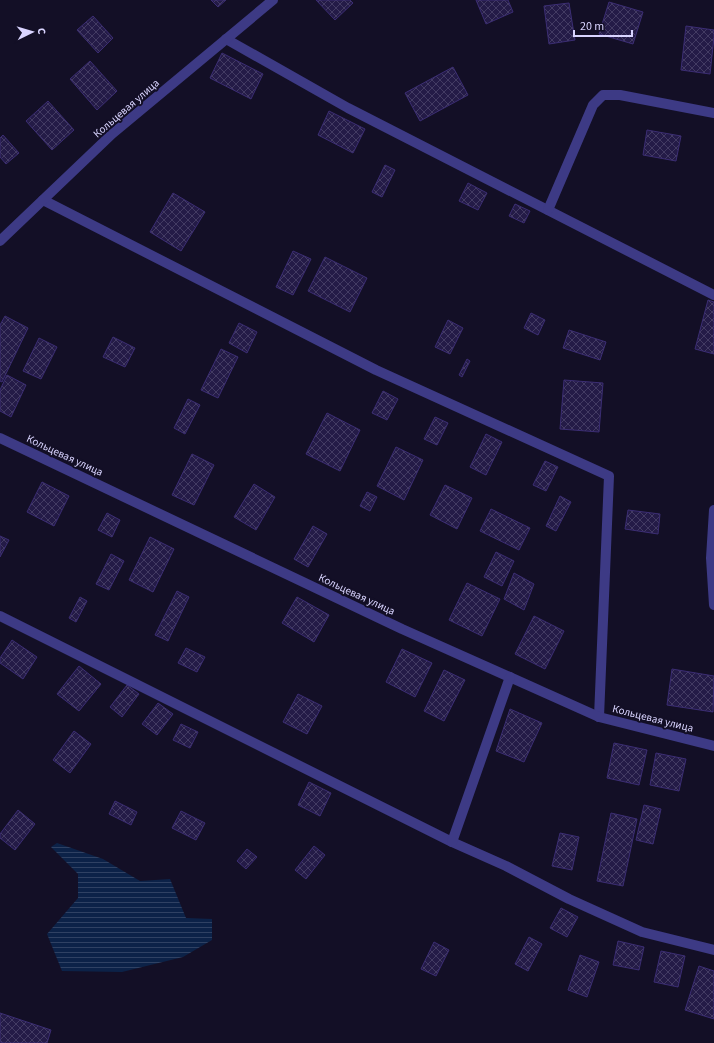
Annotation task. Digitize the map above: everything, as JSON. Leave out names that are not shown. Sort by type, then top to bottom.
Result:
[{"type":"street","name":"Кольцевая улица","points":[[0,241],[112,134],[273,0]]},
{"type":"street","points":[[226,39],[348,108],[714,295]]},
{"type":"street","points":[[548,210],[593,105],[603,95],[620,95],[714,113]]},
{"type":"street","points":[[43,200],[376,370],[609,476],[598,717]]},
{"type":"street","name":"Кольцевая улица","points":[[0,438],[402,629],[598,717],[714,746]]},
{"type":"street","points":[[714,511],[711,558],[714,605]]},
{"type":"street","points":[[0,616],[452,842],[506,866],[569,899],[642,932],[714,950]]},
{"type":"street","points":[[452,842],[510,677]]},
{"type":"water","points":[[57,843],[103,859],[140,881],[170,879],[186,918],[212,919],[212,940],[183,957],[122,972],[62,971],[47,934],[78,898],[78,874],[51,847]]},
{"type":"building","points":[[211,0],[226,0],[218,7]]},
{"type":"building","points":[[316,0],[350,0],[353,3],[335,20]]},
{"type":"building","points":[[476,0],[508,0],[513,12],[486,24]]},
{"type":"building","points":[[609,2],[643,12],[633,44],[599,34]]},
{"type":"building","points":[[569,3],[575,40],[549,44],[544,6]]},
{"type":"building","points":[[93,16],[113,38],[98,53],[77,30]]},
{"type":"building","points":[[686,26],[714,30],[710,74],[681,70]]},
{"type":"building","points":[[222,53],[263,74],[251,99],[210,78]]},
{"type":"building","points":[[90,61],[117,91],[97,110],[70,79]]},
{"type":"building","points":[[453,67],[468,95],[420,121],[405,93]]},
{"type":"building","points":[[48,101],[74,130],[52,150],[26,121]]},
{"type":"building","points":[[329,111],[365,129],[353,153],[318,135]]},
{"type":"building","points":[[647,130],[681,136],[676,161],[643,155]]},
{"type":"building","points":[[3,135],[19,153],[6,164],[0,157],[0,138]]},
{"type":"building","points":[[385,165],[395,170],[382,197],[372,192]]},
{"type":"building","points":[[468,183],[487,193],[478,210],[459,201]]},
{"type":"building","points":[[173,193],[205,212],[181,251],[150,232]]},
{"type":"building","points":[[515,204],[530,211],[524,223],[509,216]]},
{"type":"building","points":[[293,251],[311,259],[293,295],[276,287]]},
{"type":"building","points":[[325,257],[367,278],[350,312],[308,291]]},
{"type":"building","points":[[708,300],[714,302],[714,354],[695,349]]},
{"type":"building","points":[[531,313],[545,320],[538,335],[524,328]]},
{"type":"building","points":[[5,316],[28,328],[2,382],[0,381],[0,325]]},
{"type":"building","points":[[448,320],[463,328],[450,354],[435,347]]},
{"type":"building","points":[[239,323],[257,332],[247,353],[229,343]]},
{"type":"building","points":[[569,330],[606,342],[600,360],[563,348]]},
{"type":"building","points":[[113,337],[135,348],[125,367],[103,357]]},
{"type":"building","points":[[39,338],[57,347],[41,379],[23,371]]},
{"type":"building","points":[[221,349],[238,357],[218,398],[201,390]]},
{"type":"building","points":[[467,359],[470,361],[462,377],[459,375]]},
{"type":"building","points":[[7,375],[26,385],[11,417],[0,411],[0,390]]},
{"type":"building","points":[[564,380],[603,383],[599,432],[560,429]]},
{"type":"building","points":[[383,391],[398,399],[387,420],[372,413]]},
{"type":"building","points":[[188,399],[200,405],[185,434],[174,428]]},
{"type":"building","points":[[327,413],[360,430],[340,471],[306,454]]},
{"type":"building","points":[[435,417],[448,423],[437,445],[424,439]]},
{"type":"building","points":[[486,434],[502,442],[486,475],[470,467]]},
{"type":"building","points":[[396,447],[423,460],[404,500],[377,486]]},
{"type":"building","points":[[192,454],[214,465],[194,505],[172,495]]},
{"type":"building","points":[[545,461],[558,467],[546,491],[533,485]]},
{"type":"building","points":[[42,482],[69,496],[54,526],[27,512]]},
{"type":"building","points":[[254,484],[275,497],[256,530],[234,517]]},
{"type":"building","points":[[445,485],[472,498],[457,529],[430,515]]},
{"type":"building","points":[[367,492],[377,497],[370,511],[360,506]]},
{"type":"building","points":[[560,496],[571,502],[556,531],[546,526]]},
{"type":"building","points":[[491,509],[530,528],[519,550],[480,531]]},
{"type":"building","points":[[628,510],[660,514],[658,534],[625,529]]},
{"type":"building","points":[[107,513],[120,520],[112,537],[98,530]]},
{"type":"building","points":[[313,526],[327,534],[308,567],[294,559]]},
{"type":"building","points":[[0,536],[9,540],[0,557]]},
{"type":"building","points":[[150,537],[174,549],[153,592],[129,580]]},
{"type":"building","points":[[496,552],[514,561],[502,586],[484,577]]},
{"type":"building","points":[[111,554],[124,561],[109,590],[96,584]]},
{"type":"building","points":[[514,573],[534,584],[524,610],[504,599]]},
{"type":"building","points":[[467,583],[500,599],[482,636],[449,620]]},
{"type":"building","points":[[177,591],[189,597],[168,641],[155,635]]},
{"type":"building","points":[[80,597],[87,601],[76,622],[69,618]]},
{"type":"building","points":[[297,597],[329,615],[314,642],[282,623]]},
{"type":"building","points":[[534,616],[564,631],[545,669],[515,654]]},
{"type":"building","points":[[12,640],[37,657],[23,679],[0,663],[0,658]]},
{"type":"building","points":[[186,648],[205,657],[197,672],[178,663]]},
{"type":"building","points":[[402,649],[432,663],[415,697],[386,682]]},
{"type":"building","points":[[79,666],[101,684],[79,711],[57,694]]},
{"type":"building","points":[[672,669],[714,676],[713,712],[667,705]]},
{"type":"building","points":[[444,670],[465,680],[444,721],[424,711]]},
{"type":"building","points":[[127,685],[139,694],[122,717],[110,707]]},
{"type":"building","points":[[298,694],[322,706],[307,734],[283,722]]},
{"type":"building","points":[[158,703],[173,714],[157,735],[142,724]]},
{"type":"building","points":[[510,709],[542,723],[524,762],[496,751]]},
{"type":"building","points":[[181,724],[198,732],[190,748],[173,740]]},
{"type":"building","points":[[74,731],[91,744],[70,773],[53,760]]},
{"type":"building","points":[[614,743],[647,750],[639,785],[607,778]]},
{"type":"building","points":[[656,753],[686,759],[679,791],[650,785]]},
{"type":"building","points":[[309,782],[331,793],[320,816],[298,805]]},
{"type":"building","points":[[115,801],[137,812],[131,825],[109,814]]},
{"type":"building","points":[[644,805],[661,809],[653,844],[636,840]]},
{"type":"building","points":[[18,810],[35,824],[15,850],[0,838],[0,834]]},
{"type":"building","points":[[181,811],[205,823],[196,840],[172,828]]},
{"type":"building","points":[[611,813],[637,819],[623,886],[597,881]]},
{"type":"building","points":[[560,833],[579,837],[572,870],[552,866]]},
{"type":"building","points":[[314,846],[325,855],[306,879],[295,870]]},
{"type":"building","points":[[247,849],[257,857],[246,869],[237,861]]},
{"type":"building","points":[[561,908],[578,917],[567,937],[550,928]]},
{"type":"building","points":[[529,937],[542,944],[528,971],[515,964]]},
{"type":"building","points":[[618,941],[644,947],[639,970],[613,965]]},
{"type":"building","points":[[434,942],[449,950],[436,976],[421,969]]},
{"type":"building","points":[[661,951],[685,956],[678,987],[654,982]]},
{"type":"building","points":[[580,955],[599,962],[587,997],[568,990]]},
{"type":"building","points":[[699,966],[714,971],[714,1019],[685,1010]]},
{"type":"building","points":[[0,1013],[51,1030],[47,1043],[0,1042]]}]
